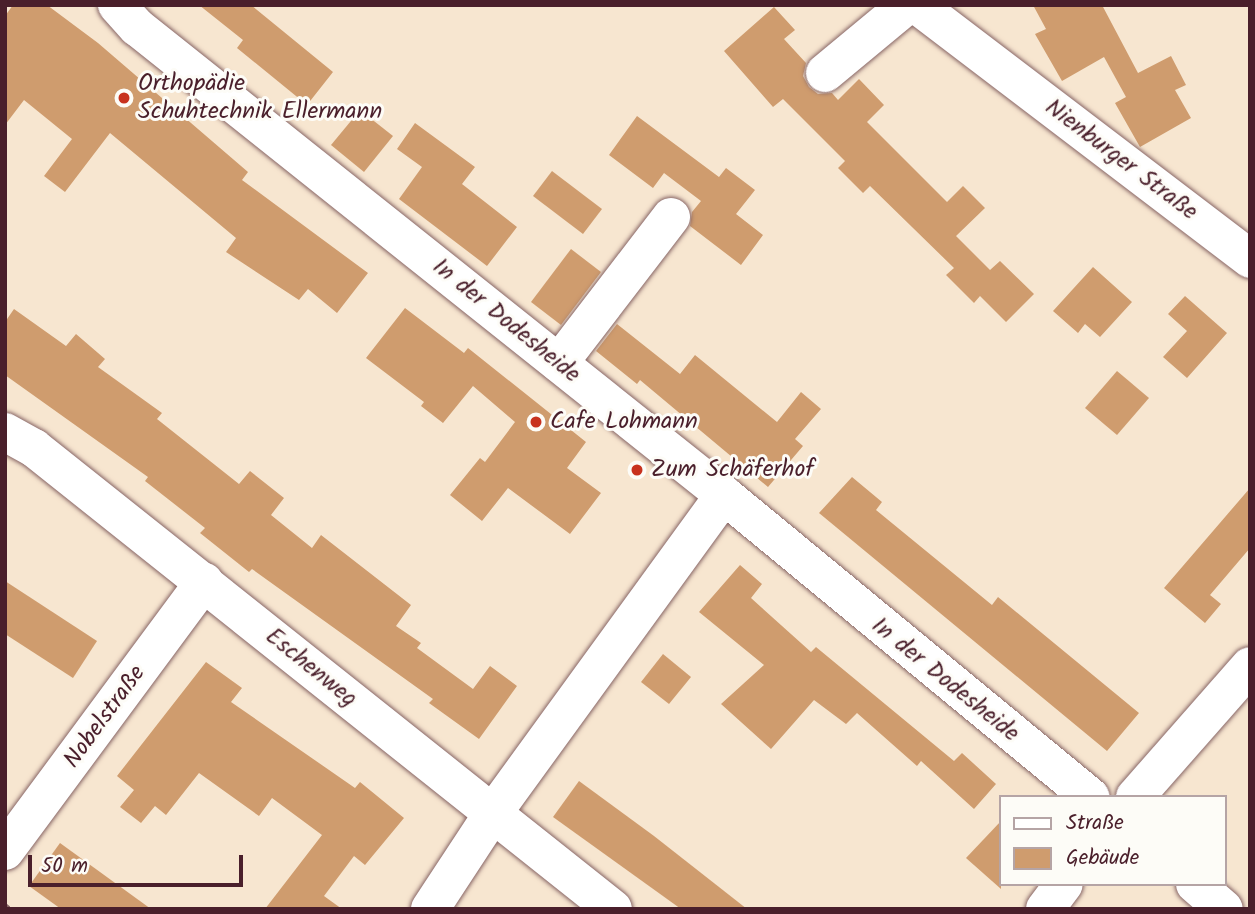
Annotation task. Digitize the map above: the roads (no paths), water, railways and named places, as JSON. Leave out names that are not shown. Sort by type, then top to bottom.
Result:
[{"type":"street","name":"In der Dodesheide","points":[[117,5],[137,27],[724,495],[1088,795]]},
{"type":"street","points":[[825,73],[907,5]]},
{"type":"street","name":"Nienburger Straße","points":[[917,5],[1250,259]]},
{"type":"street","points":[[559,363],[671,218]]},
{"type":"street","name":"Eschenweg","points":[[5,432],[34,449],[204,582],[613,909]]},
{"type":"street","points":[[430,909],[493,813],[724,495]]},
{"type":"street","name":"Nobelstraße","points":[[5,851],[204,582]]},
{"type":"street","points":[[1137,795],[1250,666]]},
{"type":"street","points":[[1045,909],[1062,886]]},
{"type":"street","points":[[1197,886],[1224,909]]},
{"type":"place","name":"Orthopädie Schuhtechnik Ellermann","points":[[124,98]]},
{"type":"place","name":"Cafe Lohmann","points":[[536,422]]},
{"type":"place","name":"Zum Schäferhof","points":[[637,470]]}]
